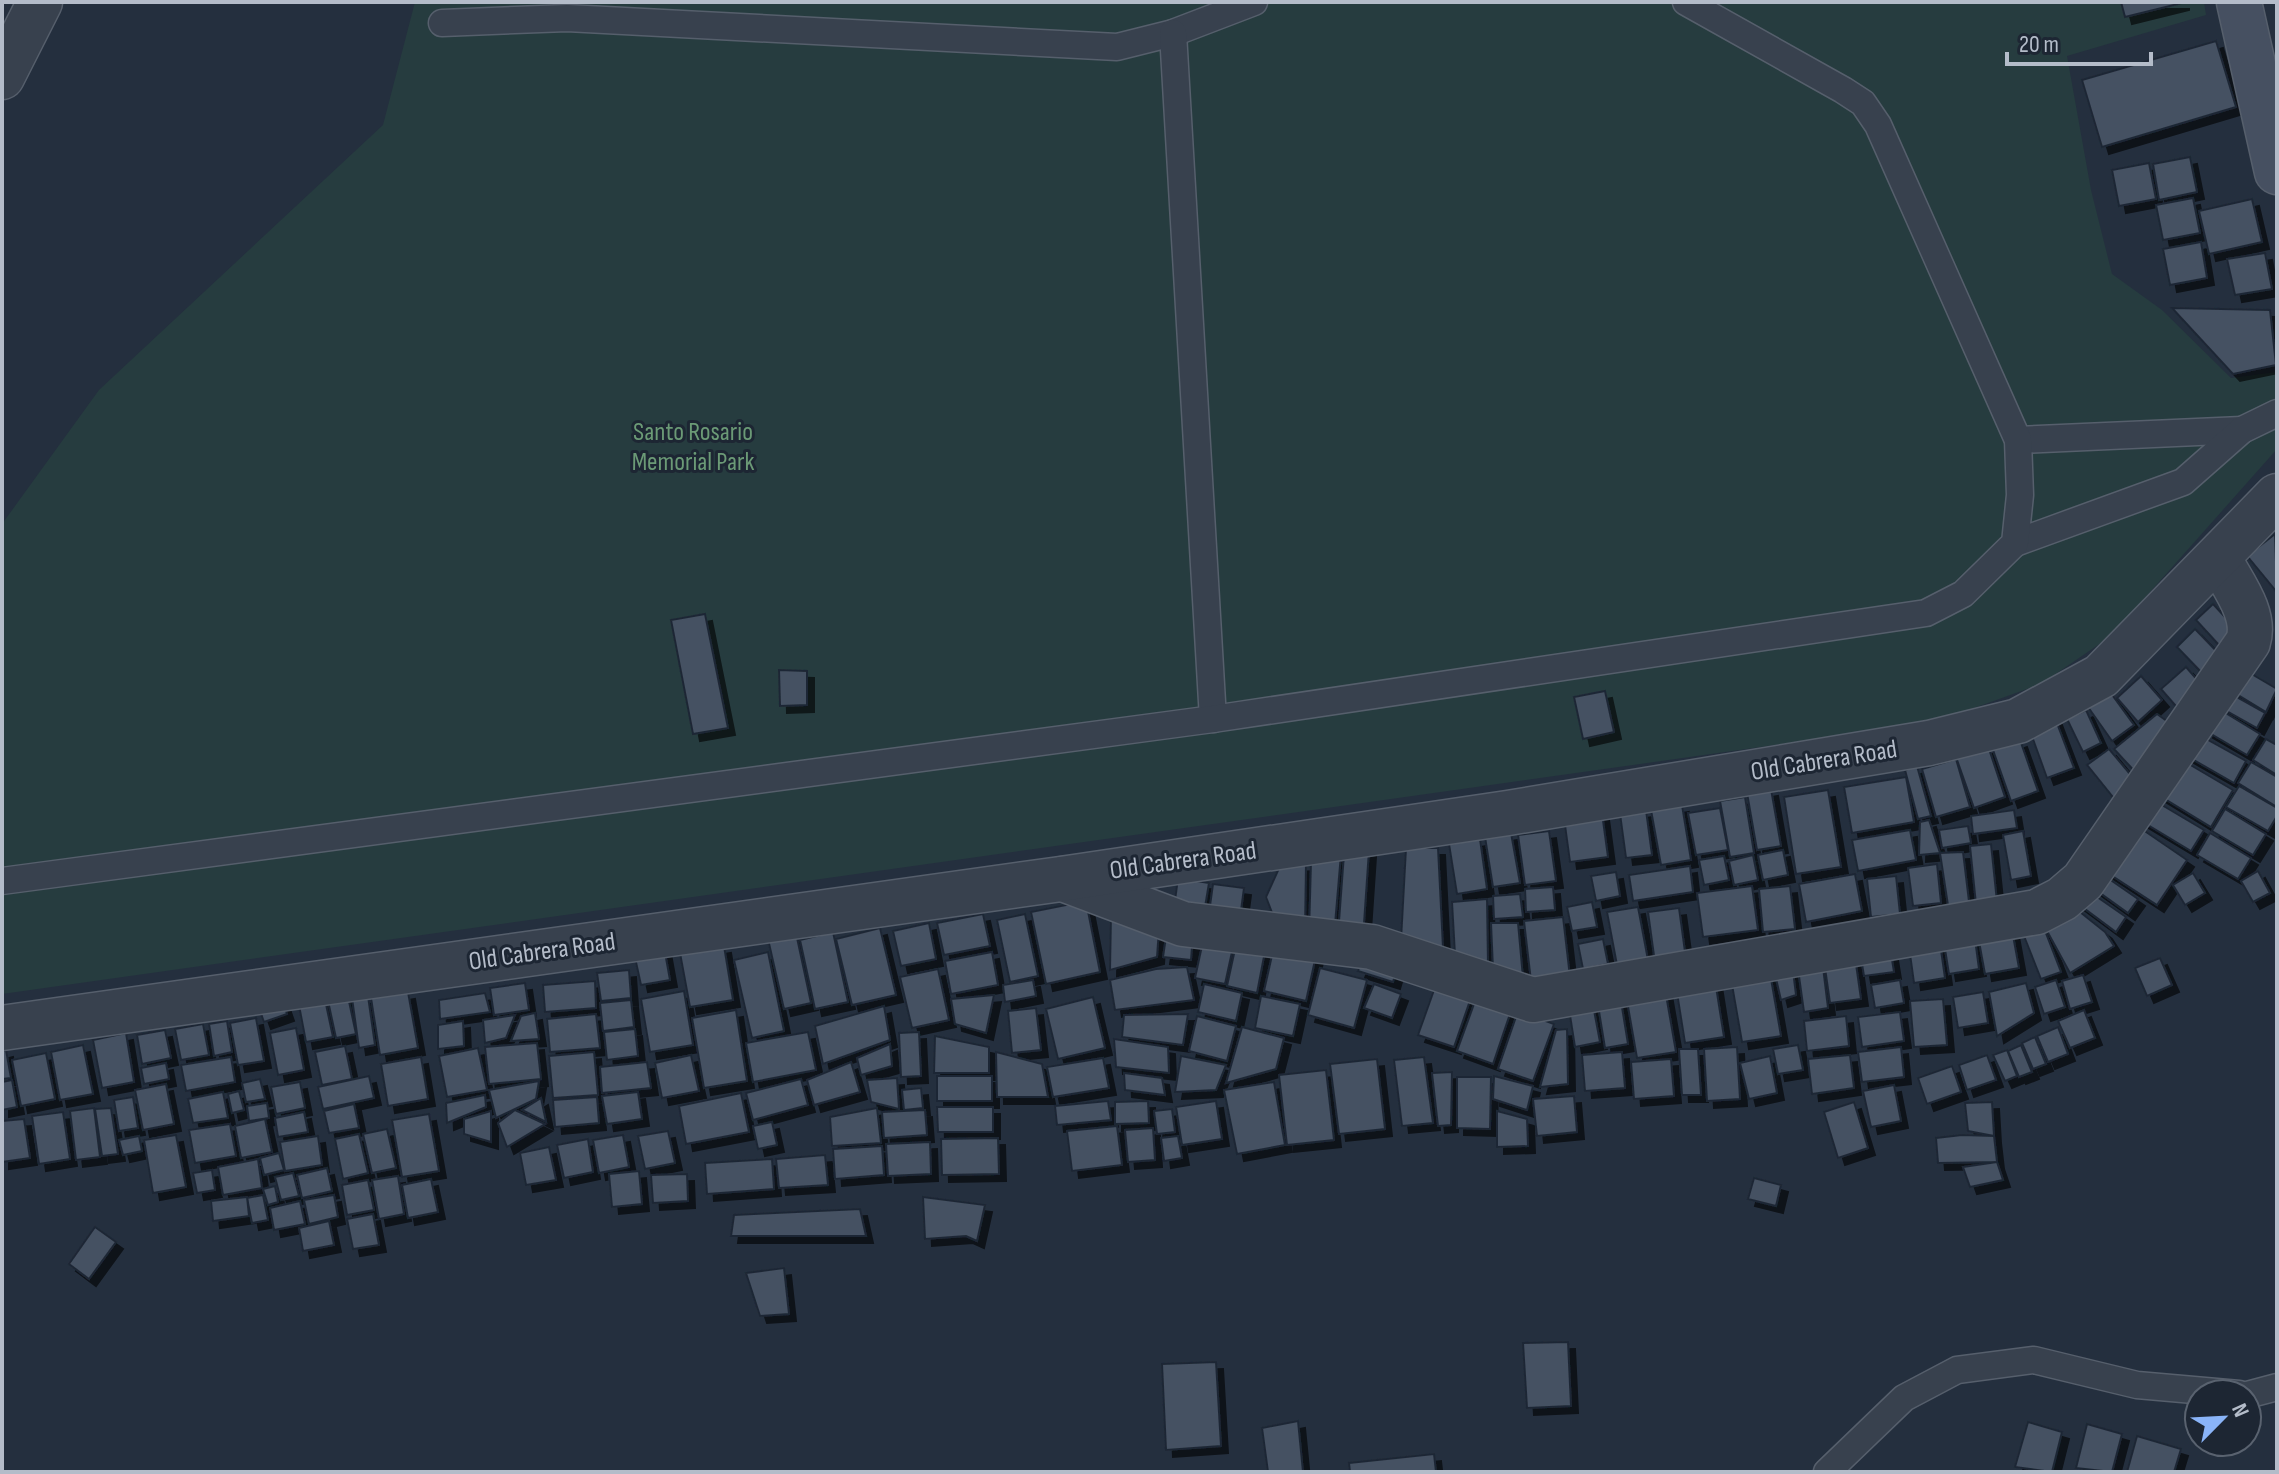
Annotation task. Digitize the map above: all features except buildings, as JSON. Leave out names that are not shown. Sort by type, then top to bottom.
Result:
[{"type":"main road","points":[[2239,2],[2277,172]]},
{"type":"street","points":[[7,56],[40,2]]},
{"type":"street","name":"Old Cabrera Road","points":[[2,1028],[1508,813],[1883,751],[2018,721],[2101,676],[2219,559],[2277,496]]},
{"type":"street","points":[[1061,879],[1183,924],[1372,947],[1533,1000],[2037,912],[2062,899],[2083,881],[2248,642],[2251,631],[2248,615],[2219,559]]},
{"type":"lane","points":[[442,23],[567,18],[1117,47],[1173,33],[1254,2]]},
{"type":"lane","points":[[1686,2],[1863,103],[1878,125],[2018,440],[2020,495],[2015,543]]},
{"type":"lane","points":[[1173,33],[1213,719]]},
{"type":"lane","points":[[2,881],[1213,719],[1926,613],[1963,594],[2015,543],[2183,482],[2242,430],[2277,413]]},
{"type":"lane","points":[[2018,440],[2242,430]]},
{"type":"lane","points":[[1827,1472],[1904,1398],[1957,1370],[2034,1360],[2137,1385],[2183,1389]]},
{"type":"green space","name":"Santo Rosario Memorial Park","points":[[415,2],[2204,2],[2206,15],[2067,56],[2091,190],[2112,274],[2162,310],[2231,378],[2277,372],[2277,449],[2111,636],[2041,684],[1932,723],[2,994],[2,524],[99,390],[383,125]]}]
